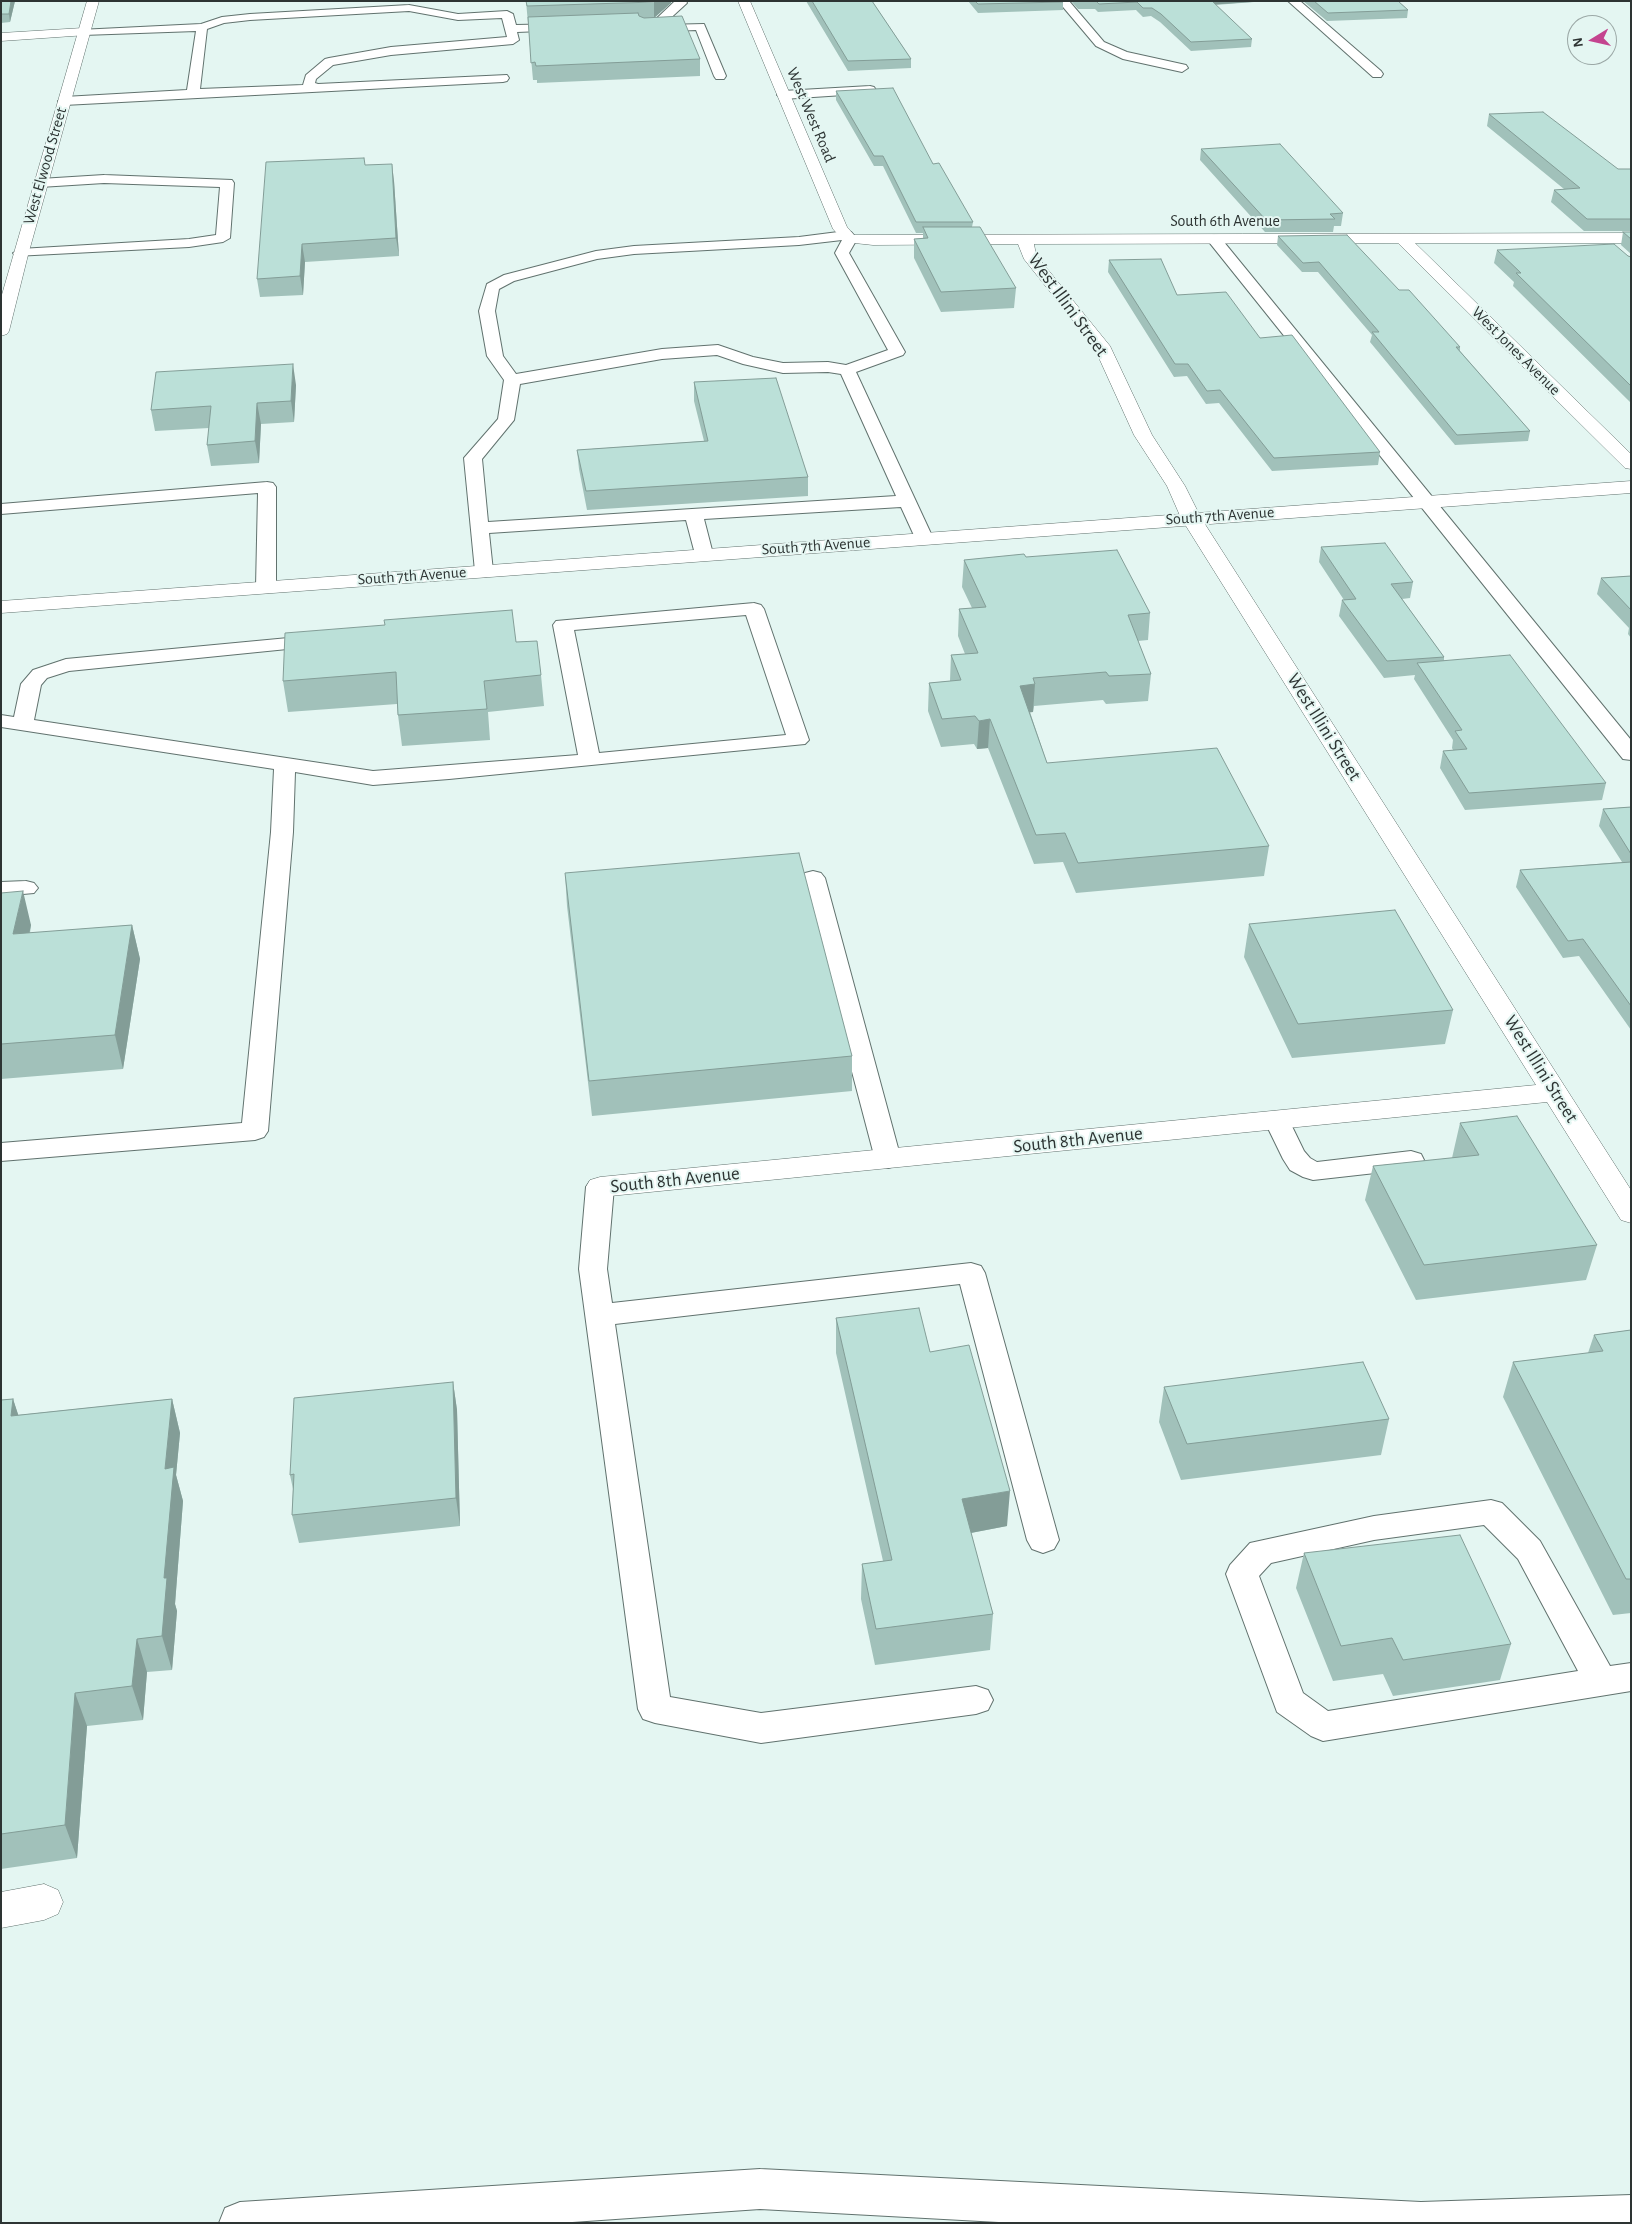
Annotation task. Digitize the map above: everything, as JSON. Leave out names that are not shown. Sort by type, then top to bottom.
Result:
[{"type":"street","name":"West Elwood Street","points":[[1,331],[20,253],[83,32],[94,1]]},
{"type":"street","name":"West West Road","points":[[744,1],[840,229],[848,237]]},
{"type":"street","points":[[1,36],[83,32]]},
{"type":"street","name":"South 6th Avenue","points":[[848,237],[1025,240],[1631,238]]},
{"type":"street","name":"West Jones Avenue","points":[[1401,238],[1631,464]]},
{"type":"street","name":"West Illini Street","points":[[1025,240],[1029,256],[1102,346],[1142,434],[1176,486],[1191,518],[1631,1213]]},
{"type":"street","name":"South 7th Avenue","points":[[1,607],[1631,487]]},
{"type":"street","name":"South 8th Avenue","points":[[600,1187],[1556,1092]]},
{"type":"street","points":[[1,1910],[44,1902]]},
{"type":"lane","points":[[680,1],[681,3],[658,23],[620,27],[700,26],[720,76]]},
{"type":"lane","points":[[1063,1],[1100,44],[1123,56],[1182,68]]},
{"type":"lane","points":[[1294,1],[1377,74]]},
{"type":"lane","points":[[83,32],[202,27],[222,20],[250,17],[409,5],[458,17],[506,14],[513,40],[391,51],[329,62],[310,78],[309,84],[316,88]]},
{"type":"lane","points":[[193,93],[202,27]]},
{"type":"lane","points":[[512,32],[576,29]]},
{"type":"lane","points":[[64,101],[503,78]]},
{"type":"lane","points":[[783,95],[880,90]]},
{"type":"lane","points":[[20,253],[189,243],[223,238],[227,183],[104,179],[40,183]]},
{"type":"lane","points":[[484,571],[473,458],[506,420],[512,380],[495,356],[487,311],[492,287],[509,278],[596,255],[634,250],[848,237],[842,252],[897,352],[848,370],[828,367],[783,368],[749,361],[718,350],[662,354],[512,380]]},
{"type":"lane","points":[[1601,238],[1617,252]]},
{"type":"lane","points":[[1214,239],[1424,501],[1631,754]]},
{"type":"lane","points":[[848,370],[924,538]]},
{"type":"lane","points":[[1,509],[267,487],[266,588]]},
{"type":"lane","points":[[480,528],[908,501]]},
{"type":"lane","points":[[694,514],[704,554]]},
{"type":"lane","points":[[334,639],[66,665],[40,674],[31,684],[12,723],[373,778],[590,760],[798,740],[754,609],[563,625],[590,760]]},
{"type":"lane","points":[[1,1152],[255,1131],[282,832],[286,764]]},
{"type":"lane","points":[[813,878],[888,1159]]},
{"type":"lane","points":[[1,889],[26,888]]},
{"type":"lane","points":[[1277,1120],[1300,1164],[1313,1171],[1411,1160]]},
{"type":"lane","points":[[600,1187],[594,1269],[655,1709],[761,1728],[976,1700]]},
{"type":"lane","points":[[600,1315],[972,1273],[1043,1540]]},
{"type":"lane","points":[[1491,1512],[1529,1550],[1616,1680],[1323,1726],[1289,1702],[1242,1574],[1262,1552],[1374,1528],[1491,1512]]},
{"type":"lane","points":[[240,2223],[760,2190],[1421,2223],[1631,2216]]},
{"type":"building","points":[[1,1],[11,1],[9,14],[1,14]]},
{"type":"building","points":[[526,1],[654,1],[654,2],[527,6]]},
{"type":"building","points":[[812,1],[872,1],[911,59],[848,61]]},
{"type":"building","points":[[975,1],[1063,1],[1063,2],[978,4]]},
{"type":"building","points":[[1096,1],[1212,1],[1252,39],[1191,42],[1152,8],[1143,8],[1137,2],[1099,4]]},
{"type":"building","points":[[1314,1],[1398,1],[1408,10],[1328,13]]},
{"type":"building","points":[[638,13],[639,16],[644,18],[682,16],[700,59],[536,66],[535,62],[531,63],[528,17]]},
{"type":"building","points":[[893,88],[933,164],[939,163],[973,222],[916,222],[883,156],[874,156],[836,91]]},
{"type":"building","points":[[1543,112],[1618,169],[1631,169],[1631,219],[1587,219],[1554,190],[1580,188],[1489,114]]},
{"type":"building","points":[[1280,144],[1343,213],[1330,214],[1335,219],[1266,220],[1201,149]]},
{"type":"building","points":[[364,158],[365,165],[392,164],[396,238],[302,244],[300,276],[257,279],[266,162]]},
{"type":"building","points":[[923,227],[980,227],[1016,288],[941,292],[914,239],[928,238]]},
{"type":"building","points":[[1623,232],[1631,232],[1631,239]]},
{"type":"building","points":[[1347,235],[1399,290],[1409,290],[1460,347],[1456,347],[1530,431],[1457,435],[1372,332],[1379,332],[1319,262],[1303,263],[1278,236]]},
{"type":"building","points":[[1614,244],[1631,257],[1631,386],[1516,273],[1521,273],[1497,250]]},
{"type":"building","points":[[1161,259],[1177,295],[1226,292],[1260,338],[1292,335],[1380,452],[1274,458],[1220,390],[1207,391],[1188,364],[1175,364],[1109,260]]},
{"type":"building","points":[[293,364],[291,401],[257,403],[255,441],[207,445],[211,406],[151,410],[156,372]]},
{"type":"building","points":[[776,378],[808,477],[586,491],[577,450],[708,441],[694,382]]},
{"type":"building","points":[[1385,543],[1413,582],[1391,584],[1444,657],[1387,661],[1342,600],[1356,599],[1321,547]]},
{"type":"building","points":[[1117,550],[1150,613],[1128,615],[1151,674],[1109,676],[1106,672],[1033,678],[1035,684],[1020,686],[1047,763],[1217,748],[1269,846],[1078,863],[1065,833],[1036,835],[990,719],[979,721],[975,716],[942,719],[929,683],[961,680],[951,655],[978,653],[959,609],[986,607],[964,560],[1024,554],[1026,557]]},
{"type":"building","points":[[1631,576],[1631,610],[1601,578]]},
{"type":"building","points":[[512,610],[516,642],[537,641],[541,675],[484,681],[487,709],[398,715],[396,672],[283,681],[285,633],[385,625],[384,620]]},
{"type":"building","points":[[1510,655],[1606,783],[1469,793],[1443,751],[1467,749],[1455,731],[1462,730],[1417,663]]},
{"type":"building","points":[[1631,807],[1631,854],[1603,809]]},
{"type":"building","points":[[799,853],[852,1056],[589,1081],[565,873]]},
{"type":"building","points":[[1631,862],[1631,1006],[1583,939],[1568,941],[1520,870]]},
{"type":"building","points":[[23,891],[13,934],[132,925],[115,1035],[1,1044],[1,893]]},
{"type":"building","points":[[1395,910],[1453,1010],[1298,1024],[1249,924]]},
{"type":"building","points":[[1517,1116],[1597,1245],[1424,1265],[1373,1166],[1479,1155],[1460,1123]]},
{"type":"building","points":[[919,1308],[930,1352],[969,1345],[1010,1491],[962,1499],[993,1614],[876,1629],[862,1564],[892,1560],[836,1318]]},
{"type":"building","points":[[1631,1330],[1631,1579],[1626,1579],[1513,1362],[1603,1351],[1594,1335]]},
{"type":"building","points":[[1363,1362],[1389,1419],[1187,1444],[1164,1387]]},
{"type":"building","points":[[453,1382],[456,1498],[292,1515],[294,1474],[290,1475],[294,1398]]},
{"type":"building","points":[[13,1399],[11,1416],[172,1399],[165,1469],[174,1467],[164,1578],[167,1578],[162,1636],[137,1639],[132,1686],[75,1693],[65,1825],[1,1834],[1,1400]]},
{"type":"building","points":[[1460,1535],[1511,1644],[1403,1660],[1392,1638],[1341,1646],[1304,1553]]}]
